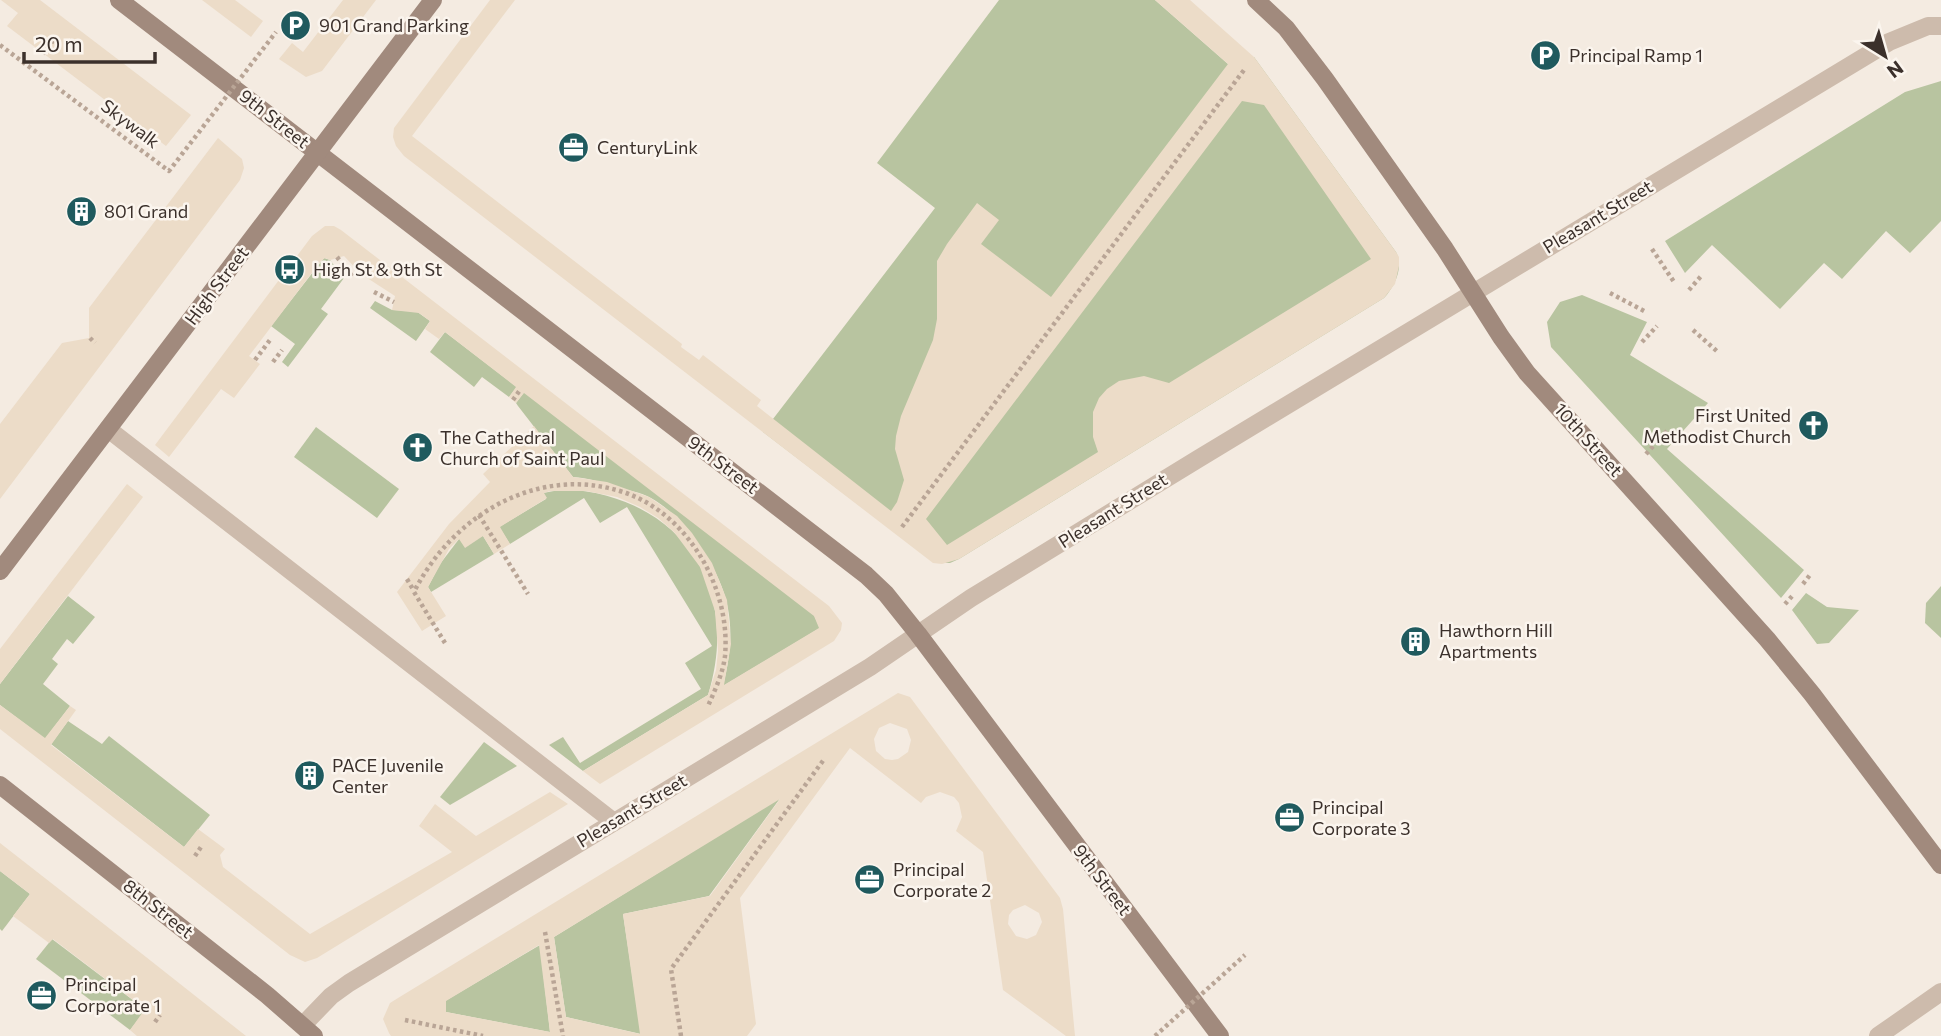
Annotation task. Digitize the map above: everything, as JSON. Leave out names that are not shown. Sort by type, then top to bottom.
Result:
[{"type":"main road","name":"9th Street","points":[[119,0],[866,575],[886,594],[918,635],[1220,1036]]},
{"type":"main road","name":"High Street","points":[[0,571],[433,0]]},
{"type":"main road","name":"10th Street","points":[[1256,0],[1286,28],[1325,79],[1445,249],[1527,373],[1727,593],[1812,694],[1941,864]]},
{"type":"main road","name":"8th Street","points":[[0,785],[309,1031]]},
{"type":"street","name":"Pleasant Street","points":[[309,1031],[331,996],[349,983],[870,667],[982,592],[1889,42],[1928,26],[1941,26]]},
{"type":"street","points":[[108,429],[614,822]]},
{"type":"street","points":[[1878,1036],[1941,992]]},
{"type":"path","name":"Skywalk","points":[[0,45],[169,171],[276,32]]},
{"type":"path","points":[[43,54],[55,38]]},
{"type":"path","points":[[902,527],[1244,70]]},
{"type":"path","points":[[1652,249],[1674,282]]},
{"type":"path","points":[[337,257],[353,277]]},
{"type":"path","points":[[1689,290],[1702,275]]},
{"type":"path","points":[[374,292],[394,302]]},
{"type":"path","points":[[1610,293],[1646,313]]},
{"type":"path","points":[[1642,342],[1657,326]]},
{"type":"path","points":[[1693,330],[1719,353]]},
{"type":"path","points":[[90,338],[95,343]]},
{"type":"path","points":[[255,360],[270,340]]},
{"type":"path","points":[[273,362],[282,350]]},
{"type":"path","points":[[513,400],[520,390]]},
{"type":"path","points":[[1646,454],[1667,431]]},
{"type":"path","points":[[414,592],[434,558],[451,539],[480,515],[521,492],[547,486],[575,484],[627,493],[653,506],[690,541],[703,559],[719,598],[725,656],[721,675],[708,706]]},
{"type":"path","points":[[480,515],[528,594]]},
{"type":"path","points":[[1803,584],[1810,575]]},
{"type":"path","points":[[407,579],[445,643]]},
{"type":"path","points":[[1785,604],[1794,594]]},
{"type":"path","points":[[681,1036],[671,969],[825,758]]},
{"type":"path","points":[[195,856],[201,847]]},
{"type":"path","points":[[545,932],[563,1036]]},
{"type":"path","points":[[1155,1036],[1245,955]]},
{"type":"path","points":[[155,1022],[160,1015]]},
{"type":"path","points":[[405,1020],[483,1036]]},
{"type":"green space","points":[[999,0],[1155,0],[1228,64],[1254,57],[1396,252],[1399,270],[1392,288],[1384,298],[959,559],[950,563],[935,563],[763,432],[935,208],[877,163]]},
{"type":"green space","points":[[1941,81],[1941,221],[1910,253],[1886,231],[1842,279],[1824,263],[1780,309],[1712,245],[1685,273],[1665,241],[1905,92]]},
{"type":"green space","points":[[324,258],[330,260],[344,278],[321,309],[328,314],[288,367],[282,362],[295,344],[271,326]]},
{"type":"green space","points":[[1582,295],[1647,322],[1630,355],[1708,403],[1667,449],[1804,570],[1781,598],[1551,347],[1547,322],[1560,302]]},
{"type":"green space","points":[[375,301],[392,310],[416,311],[430,321],[416,341],[370,308]]},
{"type":"green space","points":[[445,332],[517,387],[509,397],[482,377],[474,387],[430,352]]},
{"type":"green space","points":[[524,392],[814,615],[820,628],[723,686],[730,645],[728,608],[716,574],[694,539],[679,521],[651,498],[573,477],[516,403]]},
{"type":"green space","points":[[316,427],[399,489],[377,518],[294,457]]},
{"type":"green space","points":[[565,489],[605,495],[640,509],[669,528],[692,553],[708,583],[716,617],[716,655],[708,695],[583,771],[549,745],[563,737],[580,763],[701,689],[685,663],[712,646],[627,507],[600,523],[584,498],[510,544],[499,527],[546,499],[543,493]]},
{"type":"green space","points":[[483,536],[494,554],[431,592],[428,587],[440,564],[459,539]]},
{"type":"green space","points":[[1941,586],[1941,638],[1925,623],[1926,603]]},
{"type":"green space","points":[[1806,593],[1827,607],[1859,610],[1829,643],[1817,644],[1792,610]]},
{"type":"green space","points":[[68,596],[95,617],[73,644],[67,639],[52,659],[58,664],[43,684],[70,706],[45,739],[0,705],[0,684]]},
{"type":"green space","points":[[68,721],[102,744],[109,736],[210,815],[184,847],[51,744]]},
{"type":"green space","points":[[484,742],[517,766],[450,805],[440,797]]},
{"type":"green space","points":[[781,797],[709,896],[623,914],[641,1034],[566,1017],[554,937]]},
{"type":"green space","points":[[0,871],[30,894],[2,931],[0,929]]},
{"type":"green space","points":[[52,939],[146,1010],[130,1030],[36,959]]},
{"type":"green space","points":[[540,945],[550,1032],[446,1012],[445,1001]]},
{"type":"shaded area","points":[[1,0],[40,0],[191,115],[166,146],[7,26],[18,13]]},
{"type":"shaded area","points":[[202,0],[235,0],[263,21],[251,37]]},
{"type":"shaded area","points":[[343,0],[376,0],[322,71],[306,77],[279,59],[292,43],[303,52]]},
{"type":"shaded area","points":[[490,0],[515,0],[412,136],[682,344],[681,347],[699,360],[703,355],[761,400],[757,406],[891,511],[904,480],[895,449],[896,436],[901,416],[933,340],[937,319],[937,261],[977,203],[999,220],[981,244],[1051,297],[1228,64],[1155,0],[1190,0],[1254,57],[1396,252],[1399,266],[1395,284],[1384,298],[959,559],[942,564],[933,563],[404,156],[396,146],[394,128]],"holes":[[[1242,101],[1264,105],[1371,259],[1169,383],[1144,376],[1119,381],[1107,389],[1099,398],[1093,412],[1093,437],[1098,452],[947,545],[926,519]]]},
{"type":"shaded area","points":[[218,138],[242,159],[244,168],[240,180],[0,499],[0,424],[62,343],[89,338],[89,308]]},
{"type":"shaded area","points":[[325,226],[334,226],[341,230],[829,606],[842,623],[834,641],[600,784],[583,771],[708,695],[716,670],[718,651],[715,611],[700,567],[674,532],[658,518],[617,497],[586,491],[550,491],[544,493],[547,498],[500,527],[510,544],[494,554],[483,536],[465,548],[459,539],[449,549],[428,587],[446,616],[422,631],[397,592],[449,524],[490,482],[483,474],[534,426],[573,477],[607,482],[649,497],[677,516],[692,533],[712,563],[727,600],[731,644],[724,685],[819,628],[814,616],[524,393],[516,403],[509,397],[516,387],[445,332],[439,339],[425,329],[430,321],[419,313],[392,310],[395,296],[361,274],[344,256],[330,260],[325,258],[320,262],[249,356],[260,364],[234,398],[221,389],[169,457],[155,445],[312,236]]},
{"type":"shaded area","points":[[127,484],[143,497],[0,684],[0,649]]},
{"type":"shaded area","points":[[898,693],[910,697],[1060,898],[1075,1036],[1066,1036],[1003,990],[983,852],[956,831],[962,817],[959,803],[954,797],[940,792],[926,797],[921,803],[850,748],[740,898],[756,1024],[747,1036],[391,1036],[383,1019],[390,1003]],"holes":[[[890,723],[907,729],[911,740],[908,752],[898,759],[885,759],[876,751],[874,739],[879,728]],[[780,799],[710,896],[623,914],[640,1034],[566,1017],[554,937]],[[1025,905],[1039,913],[1042,922],[1036,935],[1027,939],[1016,936],[1008,924],[1013,910]],[[539,945],[550,1032],[446,1012],[446,1001]]]},
{"type":"shaded area","points":[[0,705],[45,738],[70,706],[76,710],[51,745],[184,847],[198,829],[225,849],[220,855],[223,867],[310,934],[452,852],[419,826],[435,804],[476,836],[550,792],[568,804],[317,958],[305,962],[290,955],[0,729]]},
{"type":"shaded area","points":[[0,843],[246,1036],[137,1036],[130,1030],[145,1009],[53,939],[49,943],[13,916],[30,894],[0,871]]},
{"type":"place","name":"901 Grand Parking","points":[[296,26]]},
{"type":"place","name":"Principal Ramp 1","points":[[1546,56]]},
{"type":"place","name":"CenturyLink","points":[[574,148]]},
{"type":"place","name":"801 Grand","points":[[81,212]]},
{"type":"place","name":"High St & 9th St","points":[[290,270]]},
{"type":"place","name":"First United Methodist Church","points":[[1814,426]]},
{"type":"place","name":"The Cathedral Church of Saint Paul","points":[[417,448]]},
{"type":"place","name":"Hawthorn Hill Apartments","points":[[1416,641]]},
{"type":"place","name":"PACE Juvenile Center","points":[[309,776]]},
{"type":"place","name":"Principal Corporate 3","points":[[1289,818]]},
{"type":"place","name":"Principal Corporate 2","points":[[870,880]]},
{"type":"place","name":"Principal Corporate 1","points":[[42,995]]}]
